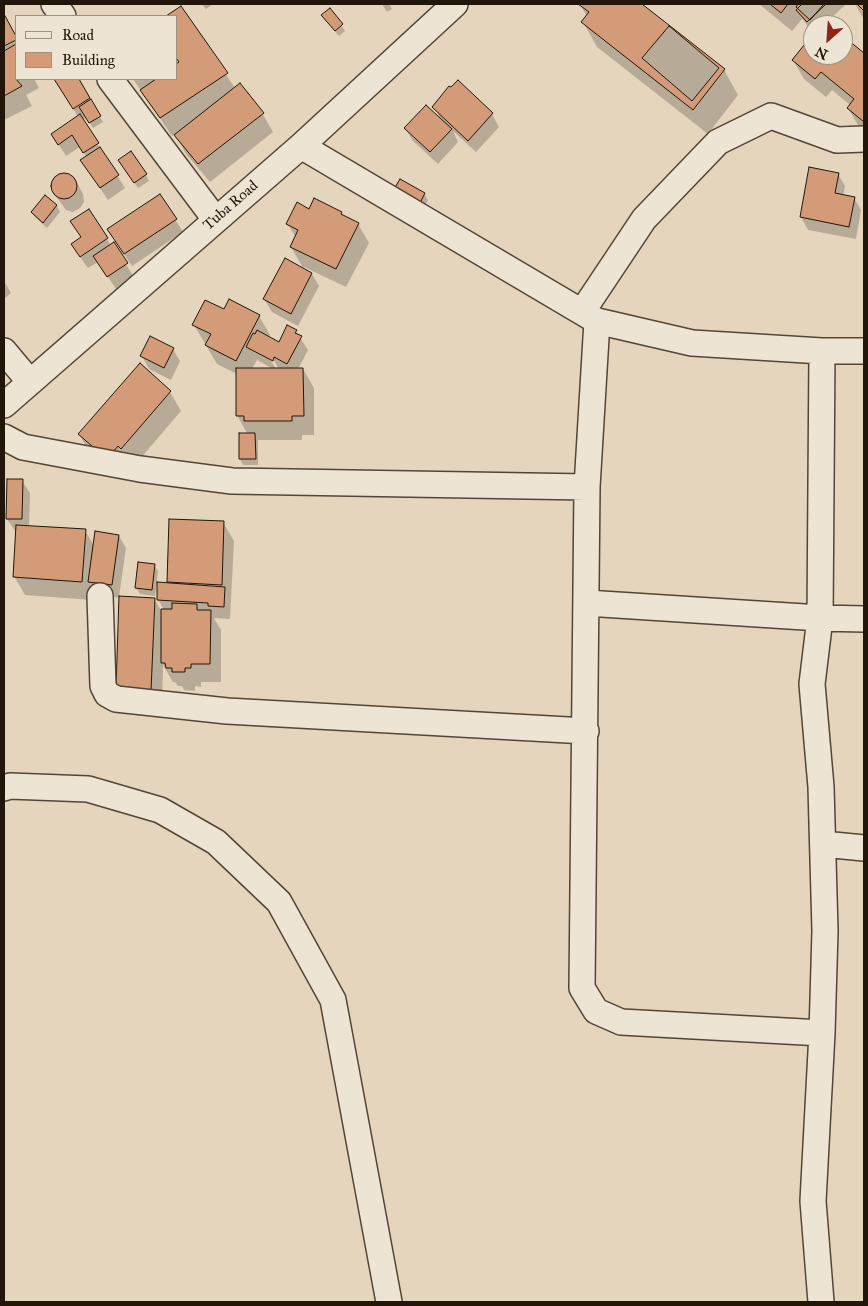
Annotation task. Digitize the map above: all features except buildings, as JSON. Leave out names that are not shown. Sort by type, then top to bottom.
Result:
[{"type":"street","points":[[54,4],[62,15]]},
{"type":"street","name":"Tuba Road","points":[[4,405],[215,219],[301,146],[455,4]]},
{"type":"street","points":[[111,80],[215,219]]},
{"type":"street","points":[[822,1033],[621,1022],[596,1010],[582,988],[590,316],[644,219],[718,142],[771,116],[837,140],[864,139]]},
{"type":"street","points":[[301,146],[590,316],[692,343],[822,351],[864,351]]},
{"type":"street","points":[[4,351],[30,382]]},
{"type":"street","points":[[821,1302],[813,1201],[822,1033],[825,931],[821,787],[812,684],[820,618],[822,351]]},
{"type":"street","points":[[4,437],[23,447],[140,469],[232,481],[587,486]]},
{"type":"street","points":[[100,596],[104,686],[108,694],[116,699],[227,711],[586,731]]},
{"type":"street","points":[[586,603],[820,618],[864,619]]},
{"type":"street","points":[[4,788],[10,786],[88,789],[160,810],[216,842],[279,902],[333,1000],[389,1302]]},
{"type":"street","points":[[823,844],[864,848]]}]
